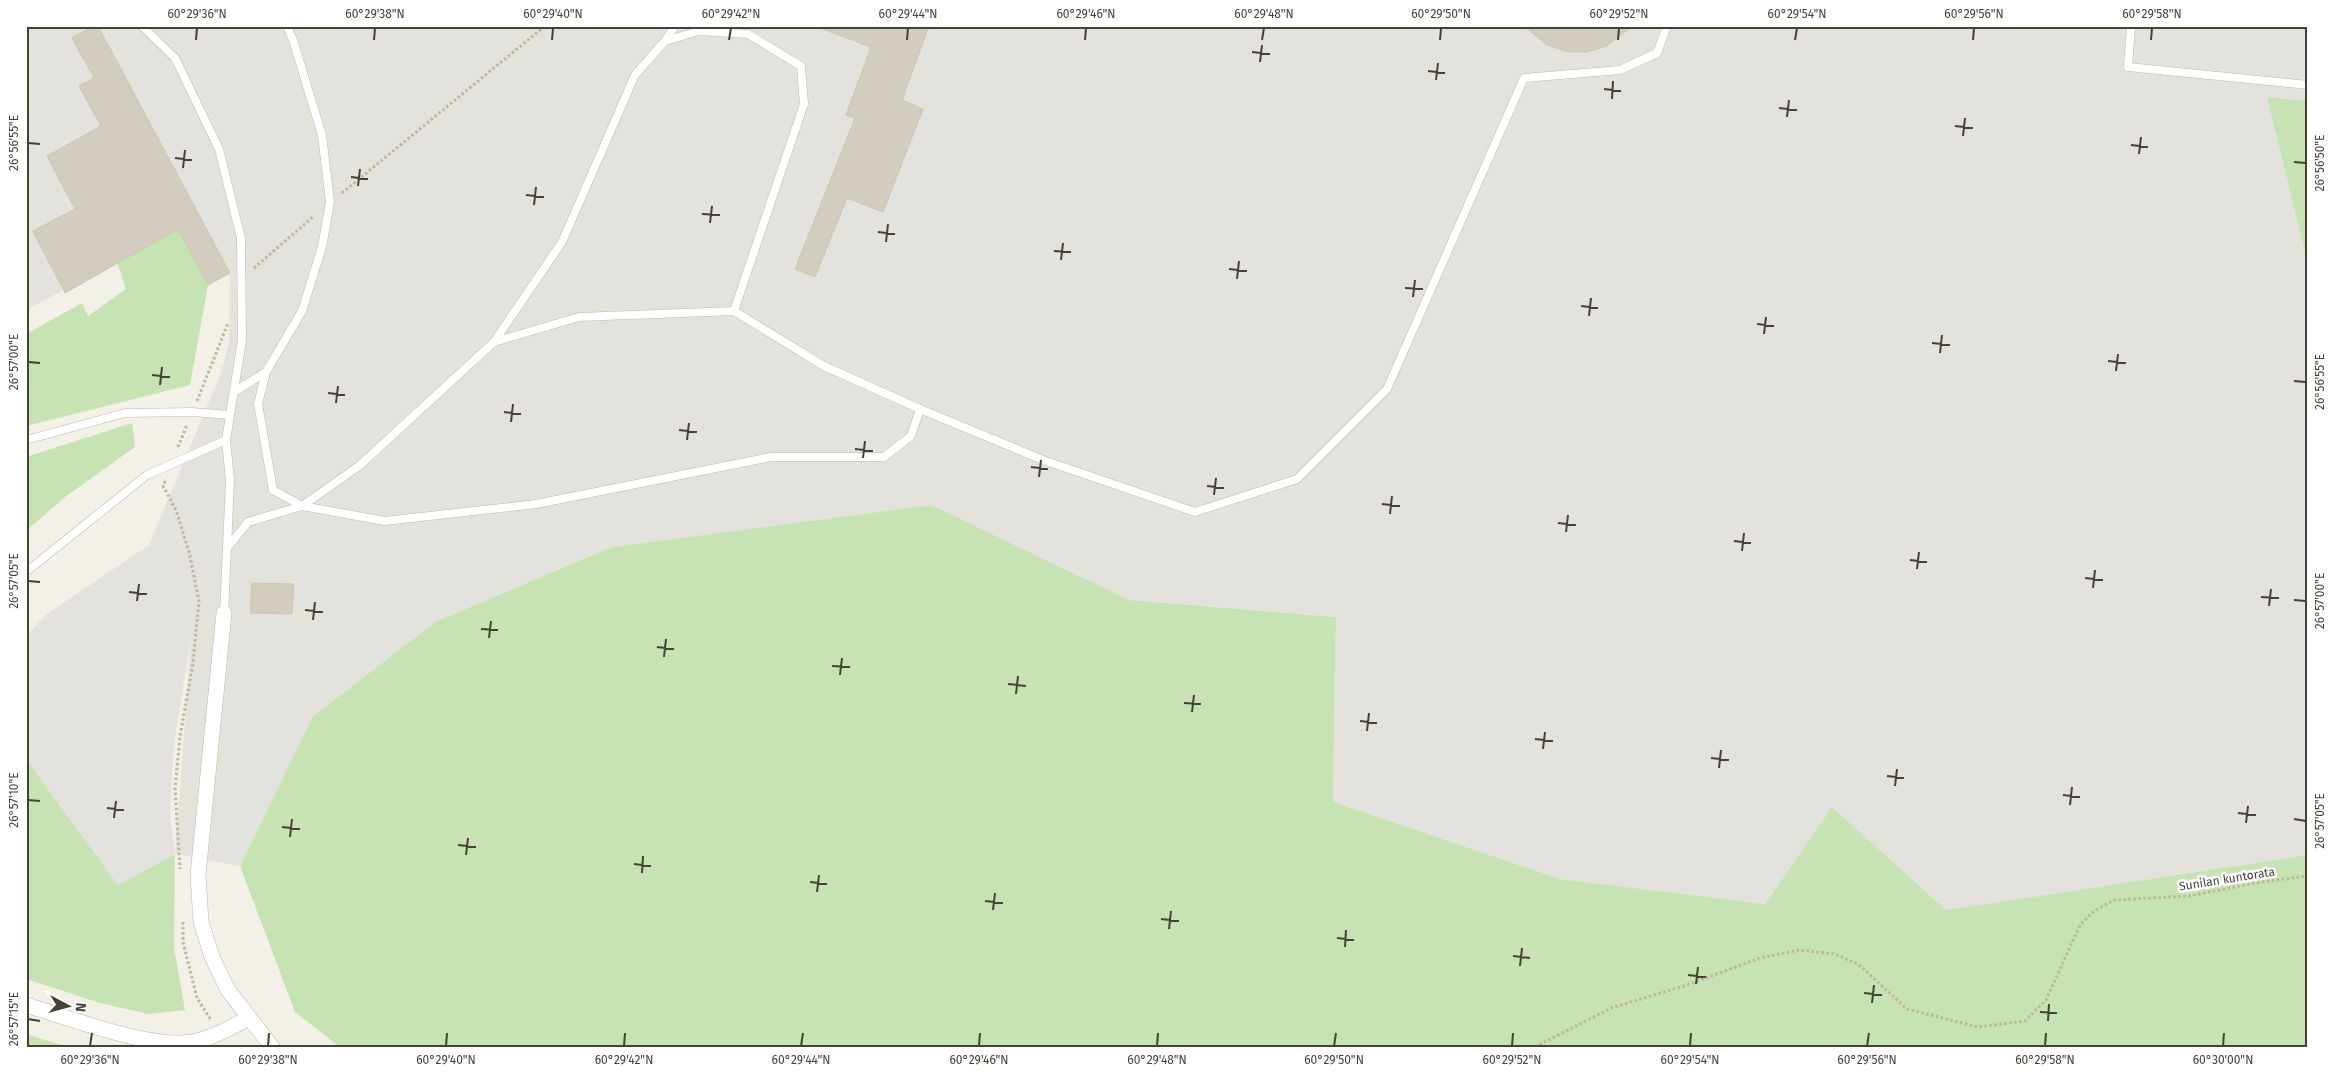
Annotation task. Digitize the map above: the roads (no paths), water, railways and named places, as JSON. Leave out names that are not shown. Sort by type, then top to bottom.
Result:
[{"type":"street","points":[[224,613],[198,875],[201,922],[216,966],[228,990],[272,1047]]},
{"type":"street","points":[[26,1005],[116,1032],[167,1043],[193,1042],[220,1034],[249,1018]]},
{"type":"lane","points":[[142,26],[175,58],[219,149],[241,238],[242,340],[226,440],[230,481],[224,613]]},
{"type":"lane","points":[[287,26],[322,135],[330,202],[322,247],[302,310],[266,372],[258,404],[272,490],[302,506],[385,521],[536,504],[772,457],[884,457],[910,436],[920,409]]},
{"type":"lane","points":[[227,548],[248,522],[302,506],[359,466],[494,342],[562,242],[635,75],[665,41],[675,26]]},
{"type":"lane","points":[[494,342],[579,317],[734,311],[824,366],[920,409],[1043,460],[1195,512],[1297,479],[1387,389],[1524,78],[1620,70],[1657,53],[1667,26]]},
{"type":"lane","points":[[2131,26],[2128,66],[2308,85]]},
{"type":"lane","points":[[665,41],[699,31],[748,34],[801,66],[804,104],[734,311]]},
{"type":"lane","points":[[234,392],[266,372]]},
{"type":"lane","points":[[26,440],[125,414],[192,412],[230,415]]},
{"type":"lane","points":[[26,572],[147,475],[226,440]]}]
